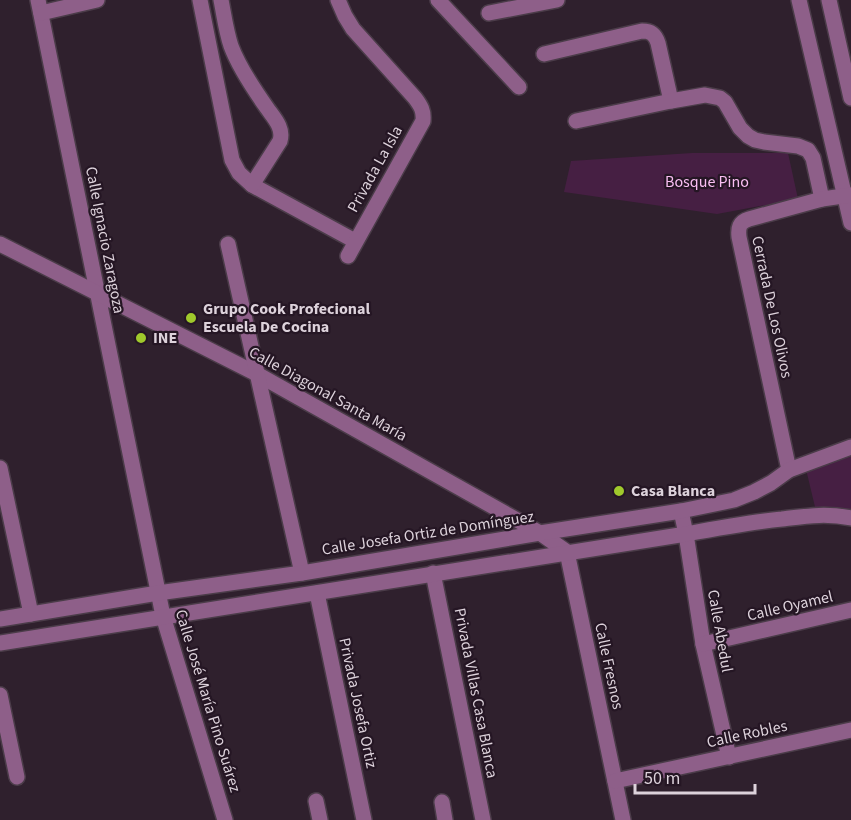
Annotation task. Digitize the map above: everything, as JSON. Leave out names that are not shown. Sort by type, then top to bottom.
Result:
[{"type":"street","points":[[39,6],[97,0]]},
{"type":"street","points":[[200,0],[232,160],[242,178],[355,241]]},
{"type":"street","points":[[221,0],[232,48],[277,121],[282,136],[252,185]]},
{"type":"street","name":"Privada La Isla","points":[[338,0],[353,29],[415,98],[424,116],[348,256]]},
{"type":"street","points":[[438,0],[519,87]]},
{"type":"street","points":[[489,13],[557,0]]},
{"type":"street","points":[[799,0],[848,196],[851,223]]},
{"type":"street","points":[[829,0],[849,80],[851,98]]},
{"type":"street","name":"Calle Ignacio Zaragoza","points":[[39,6],[158,593]]},
{"type":"street","points":[[544,54],[642,31],[651,32],[658,43],[671,100]]},
{"type":"street","points":[[208,42],[229,37]]},
{"type":"street","points":[[576,121],[671,100],[705,95],[720,98],[748,136],[755,140],[798,146],[808,150],[813,158],[822,199]]},
{"type":"street","name":"Cerrada De Los Olivos","points":[[789,470],[738,230],[743,221],[822,199],[848,196]]},
{"type":"street","name":"Calle Diagonal Santa María","points":[[0,244],[257,374],[540,533]]},
{"type":"street","points":[[228,244],[302,573]]},
{"type":"street","name":"Calle Josefa Ortiz de Domínguez","points":[[0,619],[158,593],[302,573],[681,511],[734,500],[771,483],[789,470],[851,447]]},
{"type":"street","points":[[0,468],[31,614]]},
{"type":"street","name":"Calle Abedul","points":[[681,511],[703,644],[729,757]]},
{"type":"street","points":[[0,643],[750,522],[816,515],[834,515],[851,519]]},
{"type":"street","points":[[540,533],[567,552]]},
{"type":"street","name":"Calle Fresnos","points":[[567,552],[623,820]]},
{"type":"street","name":"Privada Villas Casa Blanca","points":[[433,573],[483,820]]},
{"type":"street","name":"Calle José María Pino Suárez","points":[[158,593],[225,820]]},
{"type":"street","name":"Privada Josefa Ortiz","points":[[317,593],[364,820]]},
{"type":"street","name":"Calle Oyamel","points":[[703,644],[851,610]]},
{"type":"street","points":[[0,695],[17,777]]},
{"type":"street","name":"Calle Robles","points":[[615,781],[851,730]]},
{"type":"street","points":[[316,801],[320,820]]},
{"type":"street","points":[[441,802],[445,820]]},
{"type":"green space","name":"Bosque Pino","points":[[692,153],[788,153],[798,199],[717,214],[564,192],[571,161]]},
{"type":"green space","points":[[851,449],[851,513],[816,511],[805,465]]},
{"type":"place","name":"Grupo Cook Profecional Escuela De Cocina","points":[[191,318]]},
{"type":"place","name":"INE","points":[[141,338]]},
{"type":"place","name":"Casa Blanca","points":[[619,491]]}]
